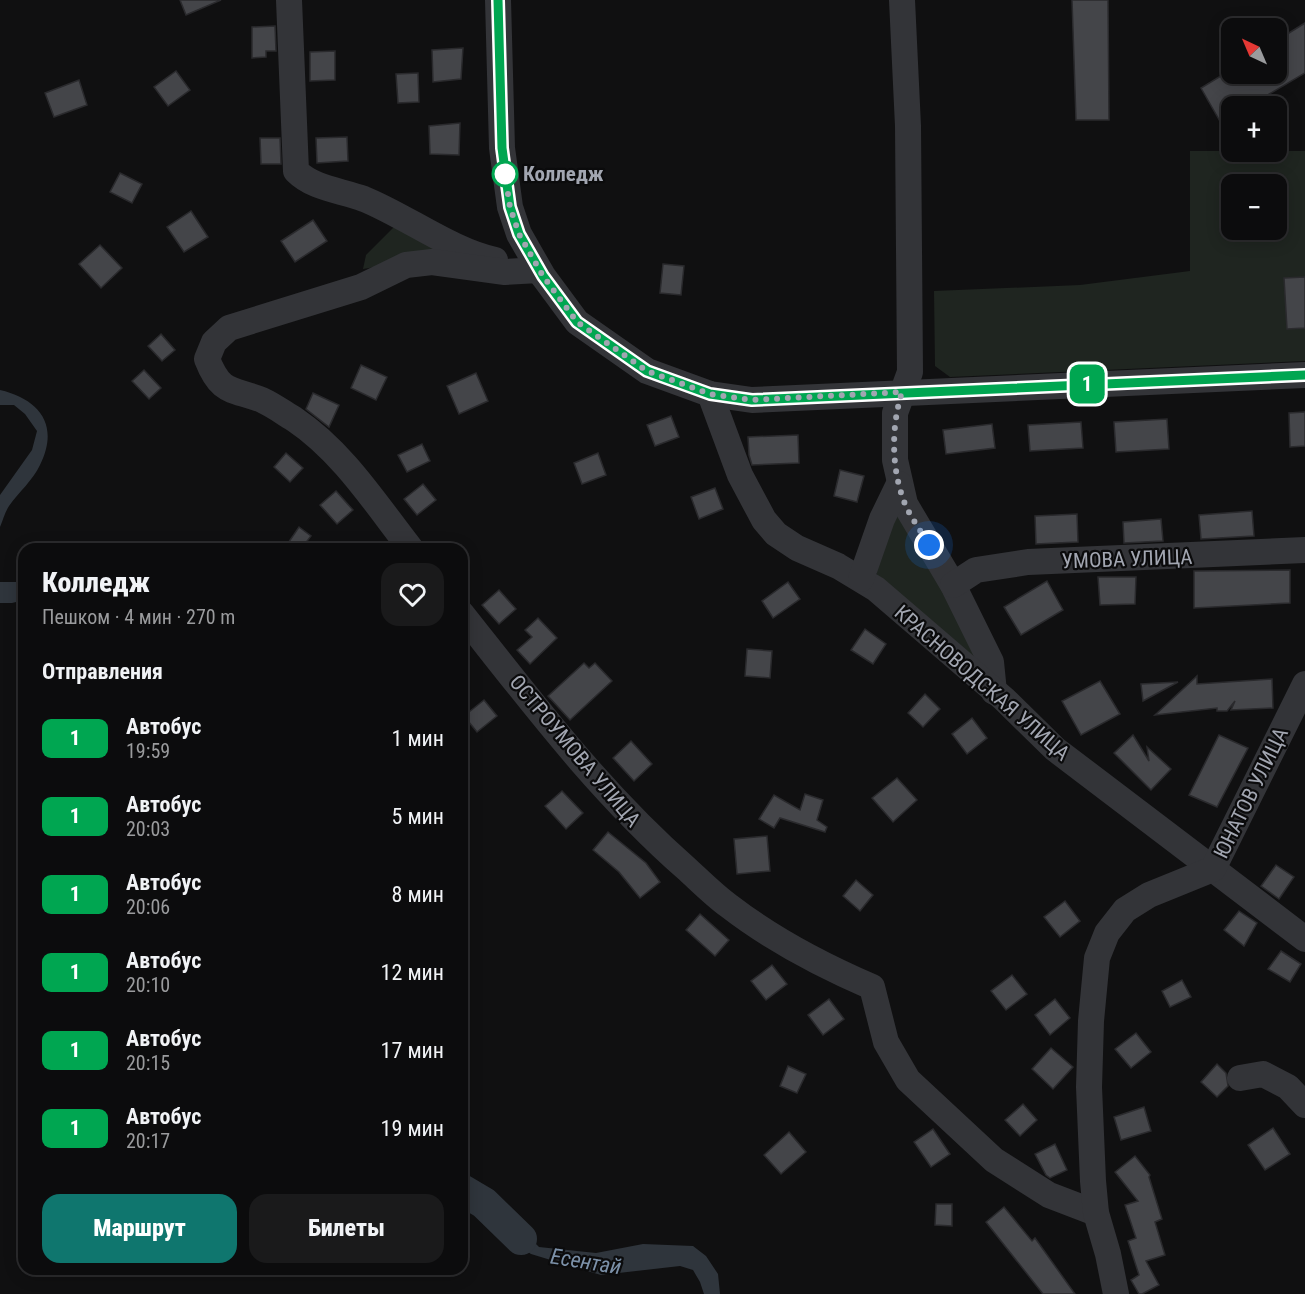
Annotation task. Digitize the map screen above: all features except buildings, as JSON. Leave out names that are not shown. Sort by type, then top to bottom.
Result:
[{"type":"street","points":[[290,0],[296,171],[306,181],[362,199],[488,259],[539,270]]},
{"type":"street","points":[[498,0],[502,148],[510,207],[519,234],[539,270],[577,322],[647,371],[710,394],[752,400],[1305,375]]},
{"type":"street","points":[[902,0],[908,126],[910,372],[895,413],[895,460],[899,484],[906,504],[953,585],[991,662],[994,692]]},
{"type":"street","points":[[406,543],[349,468],[326,444],[295,419],[262,400],[232,392],[213,376],[207,359],[214,342],[229,328],[361,287],[406,265],[432,262],[505,272],[539,270]]},
{"type":"street","name":"КРАСНОВОДСКАЯ УЛИЦА","points":[[710,394],[740,475],[764,520],[776,534],[797,548],[838,566],[876,589],[994,692],[1055,749],[1305,939]]},
{"type":"street","points":[[861,579],[882,519],[899,484]]},
{"type":"street","name":"УМОВА УЛИЦА","points":[[953,585],[976,570],[1028,562],[1305,550]]},
{"type":"street","name":"ОСТРОУМОВА УЛИЦА","points":[[468,622],[582,765],[644,831],[728,905],[773,937],[808,958],[872,987],[885,1042],[908,1080],[994,1160],[1049,1195],[1096,1213]]},
{"type":"street","name":"ЮНАТОВ УЛИЦА","points":[[1214,869],[1303,695]]},
{"type":"street","points":[[1116,1294],[1108,1254],[1096,1213],[1089,1087],[1091,1021],[1097,958],[1107,933],[1125,910],[1149,895],[1214,869]]},
{"type":"street","points":[[1240,1078],[1263,1074],[1288,1087],[1305,1105]]},
{"type":"shaded area","points":[[1190,151],[1221,151],[1221,162],[1287,162],[1287,151],[1305,151],[1305,361],[950,377],[935,366],[934,291],[1080,285],[1190,271]]},
{"type":"shaded area","points":[[398,223],[482,261],[387,265],[363,269],[366,255]]},
{"type":"shaded area","points":[[903,509],[981,663],[877,577],[879,548],[882,540]]},
{"type":"water","points":[[0,390],[14,394],[35,407],[42,416],[48,438],[40,465],[9,506],[0,527],[0,495],[32,450],[37,431],[25,414],[14,405],[0,405]]},
{"type":"water","points":[[0,582],[18,582],[18,602],[0,603]]},
{"type":"water","points":[[492,1207],[512,1220],[539,1247],[596,1253],[643,1244],[693,1246],[706,1256],[718,1274],[720,1294],[704,1294],[693,1270],[680,1266],[601,1275],[531,1254],[506,1236],[484,1212]]},
{"type":"waterway","name":"Есентай","points":[[468,1194],[484,1203],[521,1239]]},
{"type":"bus line","name":"1","points":[[498,0],[502,148],[510,207],[519,234],[543,276],[577,322],[647,371],[710,394],[752,400],[1305,375]]},
{"type":"place","name":"Колледж","points":[[505,174]]},
{"type":"route","points":[[505,174],[504,168],[510,207],[519,234],[543,276],[577,322],[647,371],[710,394],[752,400],[902,392],[895,413],[895,460],[899,484],[906,504],[929,545]]}]
